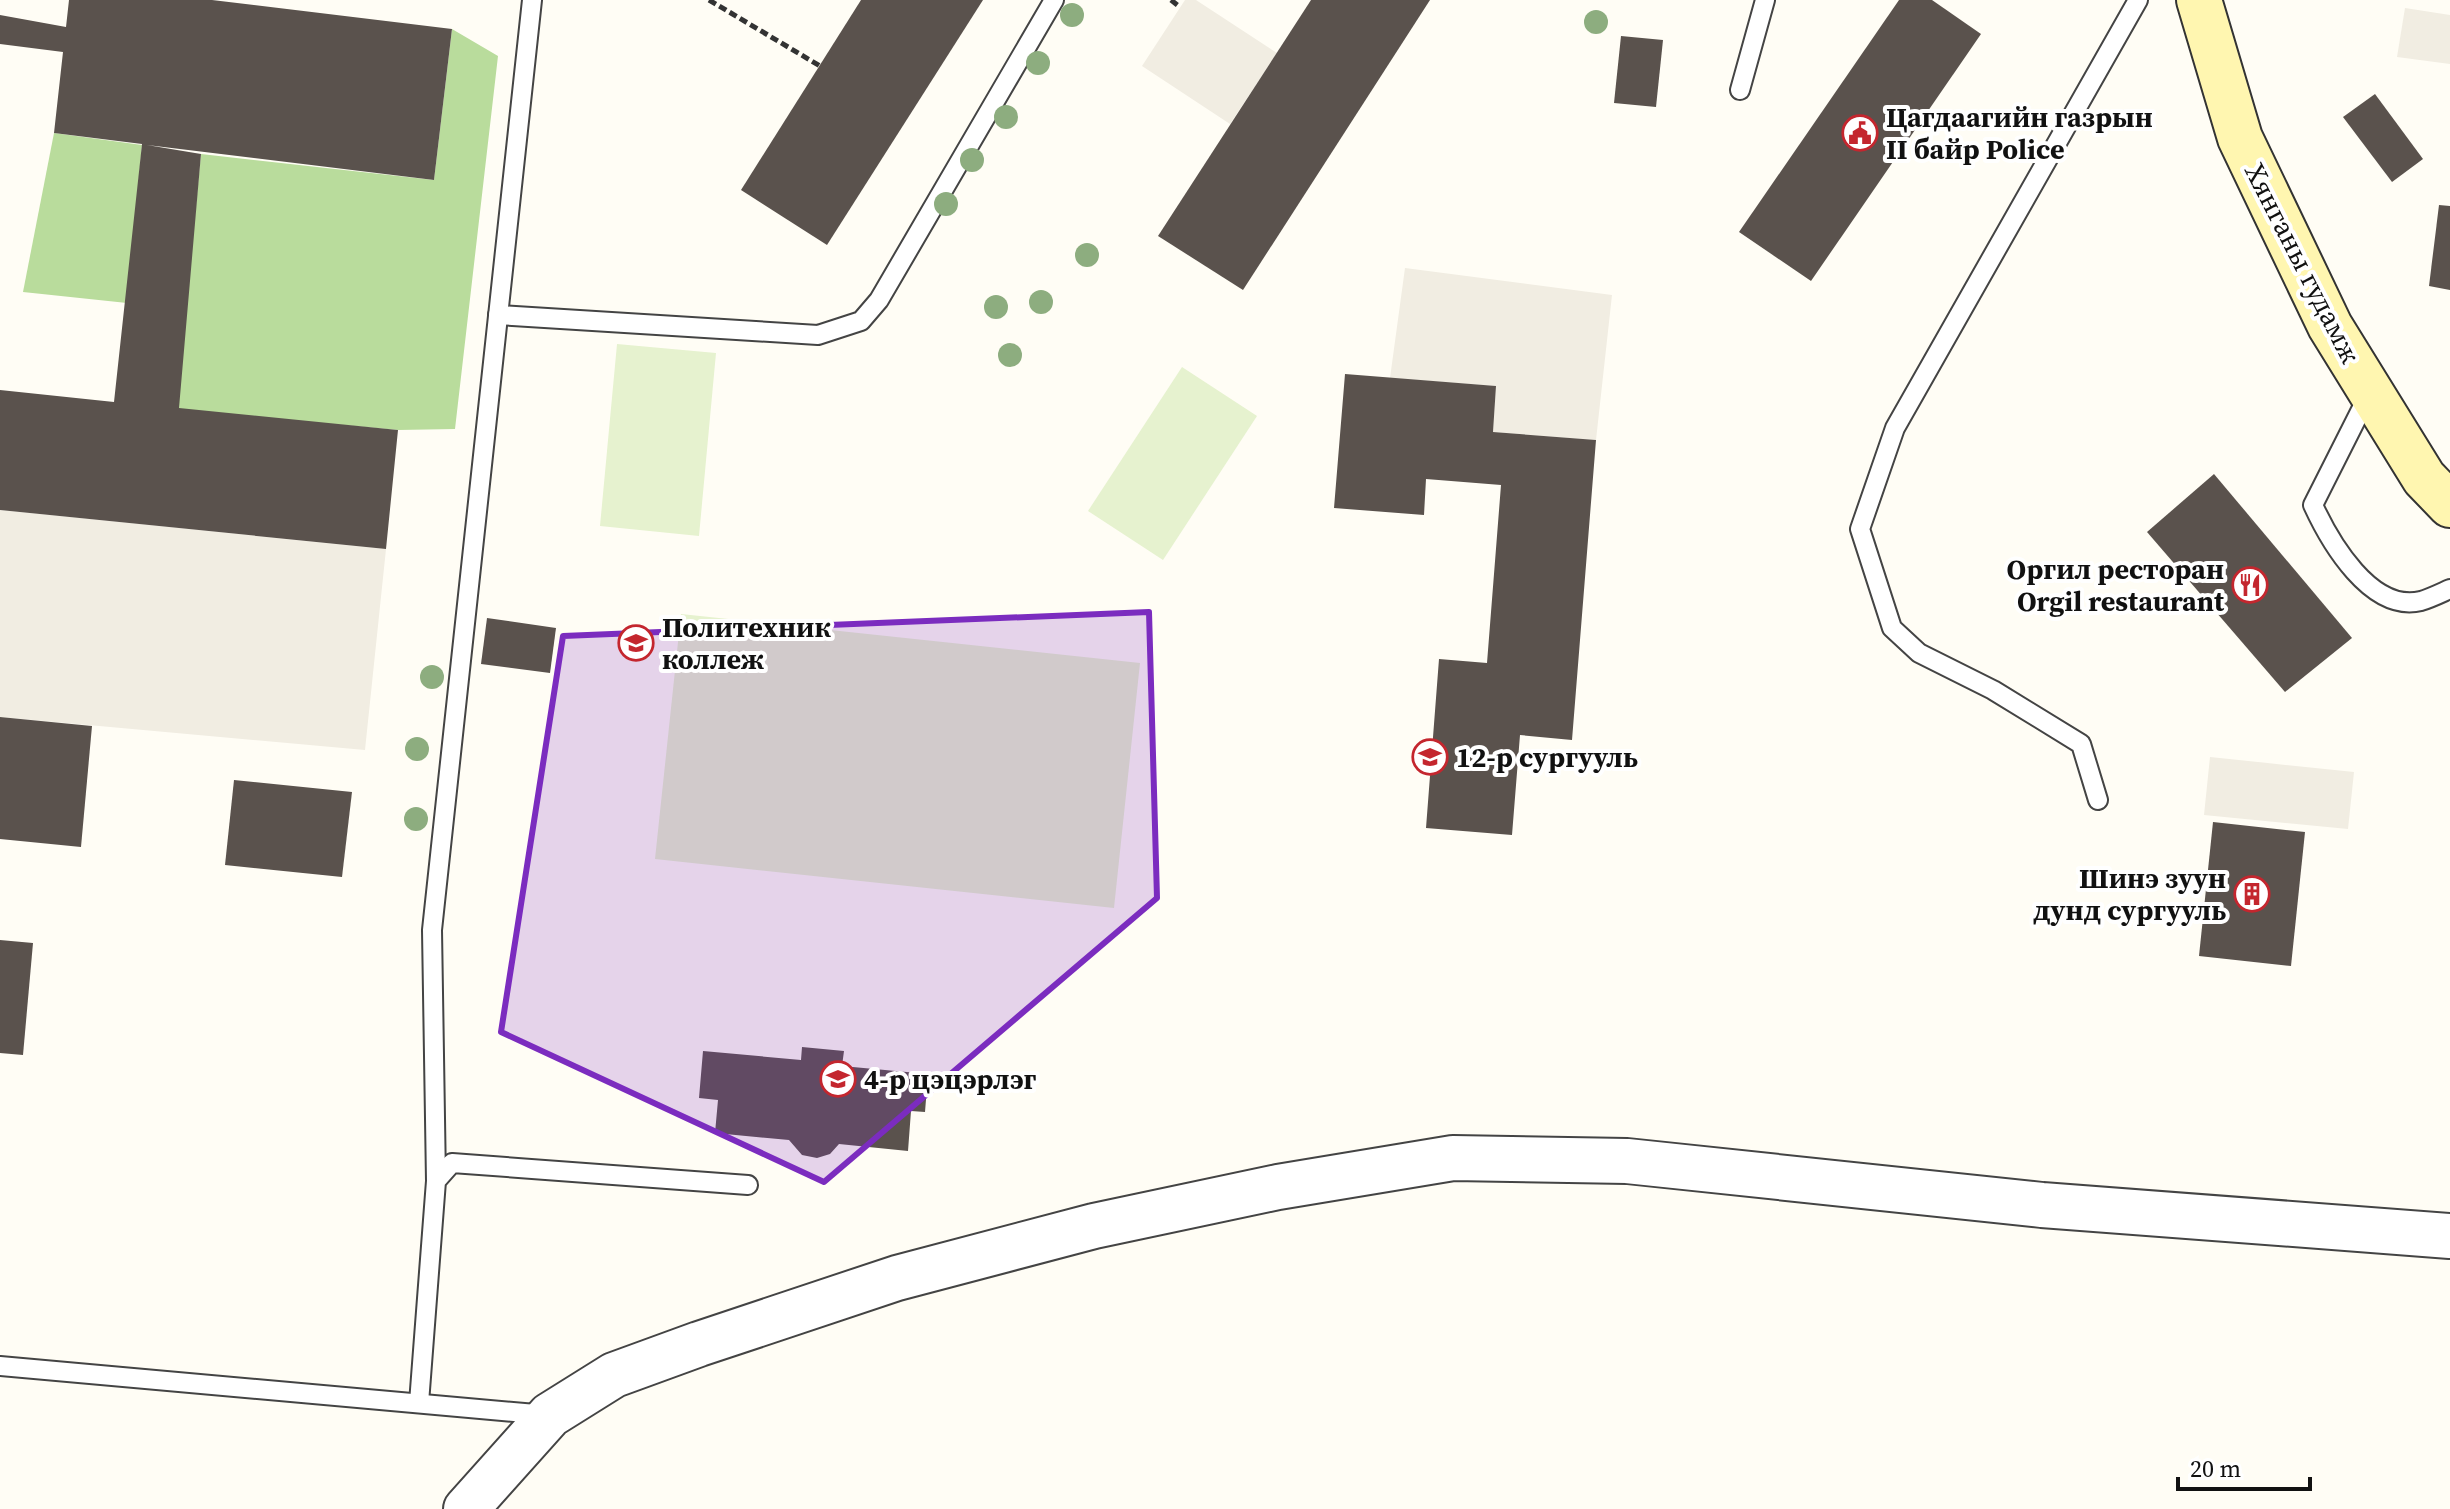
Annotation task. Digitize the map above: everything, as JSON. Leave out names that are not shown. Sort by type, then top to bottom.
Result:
[{"type":"main road","name":"Хянганы гудамж","points":[[2199,0],[2240,138],[2330,326],[2424,478],[2450,505]]},
{"type":"street","points":[[466,1509],[550,1415],[614,1375],[897,1278],[1109,1222],[1278,1187],[1453,1158],[1627,1161],[2042,1205],[2450,1236]]},
{"type":"lane","points":[[419,1403],[436,1181],[432,930],[532,0]]},
{"type":"lane","points":[[498,315],[818,335],[861,321],[879,300],[1054,0]]},
{"type":"lane","points":[[1740,90],[1765,0]]},
{"type":"lane","points":[[2098,800],[2081,744],[1993,690],[1919,653],[1892,628],[1860,529],[1895,428],[2138,0]]},
{"type":"lane","points":[[2371,391],[2313,505],[2330,542],[2381,596],[2418,602],[2450,589]]},
{"type":"lane","points":[[436,1181],[452,1163],[748,1185]]},
{"type":"lane","points":[[0,1366],[550,1415]]},
{"type":"path","points":[[709,0],[820,66]]},
{"type":"path","points":[[1171,0],[1180,7]]},
{"type":"highlighted area","points":[[1149,612],[1157,898],[824,1182],[501,1032],[563,636]]},
{"type":"green space","points":[[452,29],[498,56],[455,429],[398,430],[176,410],[201,154],[434,180]]},
{"type":"green space","points":[[54,133],[142,145],[127,303],[23,292]]},
{"type":"green space","points":[[617,344],[716,353],[699,536],[600,526]]},
{"type":"green space","points":[[1182,367],[1257,416],[1163,560],[1088,511]]},
{"type":"green space","points":[[681,614],[1140,663],[1114,908],[655,859]]},
{"type":"shaded area","points":[[1185,0],[1196,0],[1277,53],[1230,124],[1142,66]]},
{"type":"shaded area","points":[[2405,8],[2450,15],[2450,64],[2397,57]]},
{"type":"shaded area","points":[[1405,268],[1612,295],[1596,440],[1493,432],[1496,386],[1390,378]]},
{"type":"shaded area","points":[[0,510],[386,549],[365,750],[0,717]]},
{"type":"shaded area","points":[[2210,757],[2354,772],[2348,829],[2204,815]]},
{"type":"building","points":[[69,0],[212,0],[452,29],[434,180],[147,145],[201,154],[179,408],[398,430],[386,549],[0,510],[0,390],[114,402],[142,144],[54,133],[63,52],[0,44],[0,15],[66,27]]},
{"type":"building","points":[[861,0],[983,0],[827,245],[741,190]]},
{"type":"building","points":[[1311,0],[1430,0],[1243,290],[1158,236]]},
{"type":"building","name":"Цагдаагийн газрын II байр Police","points":[[1899,0],[1932,0],[1981,34],[1811,281],[1739,232]]},
{"type":"building","points":[[1621,36],[1663,40],[1656,107],[1614,103]]},
{"type":"building","points":[[2375,94],[2423,159],[2392,182],[2343,117]]},
{"type":"building","points":[[2439,205],[2450,206],[2450,290],[2429,286]]},
{"type":"building","points":[[1345,374],[1496,386],[1493,432],[1596,440],[1572,740],[1520,735],[1512,835],[1426,828],[1439,659],[1487,663],[1501,485],[1426,479],[1424,515],[1334,508]]},
{"type":"building","name":"Оргил ресторан Orgil restaurant","points":[[2214,474],[2352,638],[2285,692],[2147,532]]},
{"type":"building","points":[[487,618],[556,628],[550,673],[481,664]]},
{"type":"building","points":[[0,717],[92,726],[81,847],[0,839]]},
{"type":"building","points":[[234,780],[352,792],[342,877],[225,865]]},
{"type":"building","name":"Шинэ зуун дунд сургууль","points":[[2213,822],[2305,832],[2291,966],[2199,956]]},
{"type":"building","points":[[0,940],[33,943],[23,1055],[0,1053]]},
{"type":"building","points":[[802,1047],[844,1051],[842,1066],[928,1074],[925,1112],[911,1111],[908,1151],[839,1144],[830,1154],[817,1158],[802,1155],[789,1140],[715,1133],[718,1100],[699,1098],[703,1051],[801,1060]]},
{"type":"place","name":"Цагдаагийн газрын II байр Police","points":[[1860,133]]},
{"type":"place","name":"Оргил ресторан Orgil restaurant","points":[[2250,585]]},
{"type":"place","name":"Политехник коллеж","points":[[636,643]]},
{"type":"place","name":"12-р сургууль","points":[[1430,757]]},
{"type":"place","name":"Шинэ зуун дунд сургууль","points":[[2252,894]]},
{"type":"place","name":"4-р цэцэрлэг","points":[[838,1079]]}]
